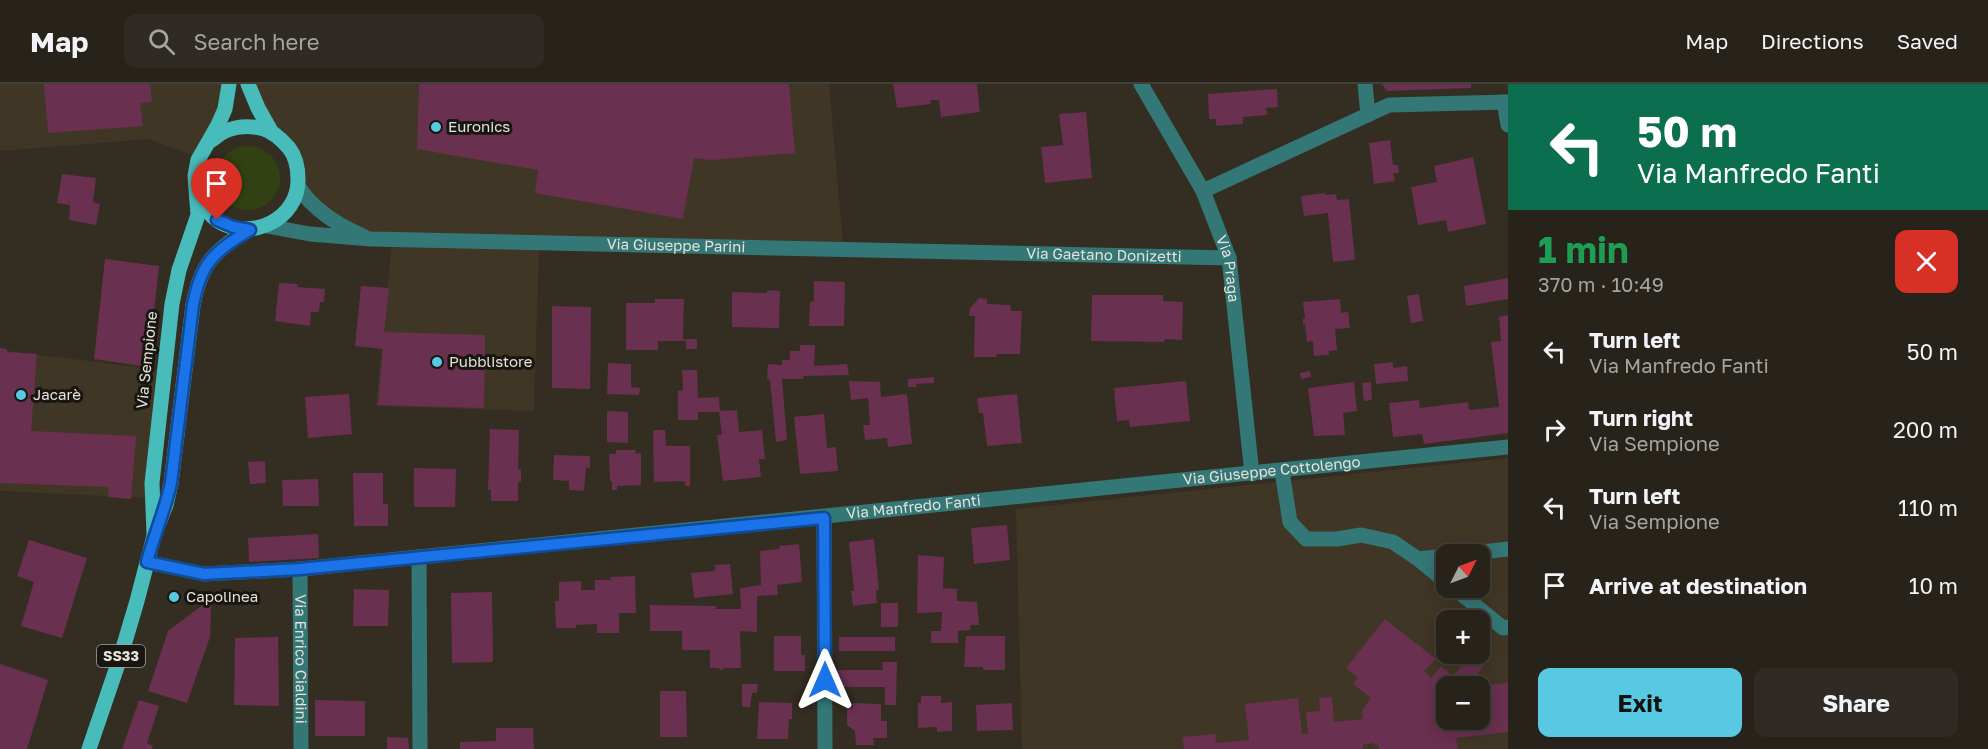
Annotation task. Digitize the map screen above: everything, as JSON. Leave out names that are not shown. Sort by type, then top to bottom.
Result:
[{"type":"main road","name":"Via Sempione","points":[[154,536],[152,483],[172,304],[176,281],[198,215],[195,176],[198,160],[225,109],[229,84]]},
{"type":"main road","points":[[248,84],[272,133]]},
{"type":"main road","points":[[207,145],[219,134],[234,128],[250,126],[266,130],[281,139],[292,152],[298,169],[298,186]]},
{"type":"main road","name":"Via Sempione","points":[[89,749],[121,655],[154,536],[166,505],[171,483],[193,305],[200,276],[206,265],[221,249],[250,230],[267,226],[282,216],[292,203],[298,186]]},
{"type":"main road","name":"Via Sempione","points":[[197,193],[205,207],[217,220],[233,227],[250,230]]},
{"type":"street","name":"Via Praga","points":[[1141,84],[1203,192],[1229,258],[1252,474]]},
{"type":"street","points":[[1365,84],[1368,114]]},
{"type":"street","points":[[1203,192],[1389,105],[1506,102],[1508,125]]},
{"type":"street","points":[[298,186],[309,201],[321,211],[355,232],[372,239]]},
{"type":"street","name":"Via Giuseppe Parini","points":[[267,226],[310,234],[372,239],[981,252]]},
{"type":"street","name":"Via Gaetano Donizetti","points":[[981,252],[1229,258]]},
{"type":"street","name":"Via Giuseppe Cottolengo","points":[[1036,496],[1508,447]]},
{"type":"street","points":[[1282,471],[1290,522],[1306,539],[1337,539],[1361,535],[1393,542],[1436,574]]},
{"type":"street","name":"Via Manfredo Fanti","points":[[147,562],[204,574],[300,569],[1036,496]]},
{"type":"street","points":[[824,518],[825,749]]},
{"type":"street","points":[[1490,551],[1508,549]]},
{"type":"street","points":[[419,557],[420,749]]},
{"type":"street","points":[[1418,559],[1436,557]]},
{"type":"street","name":"Via Enrico Cialdini","points":[[300,569],[301,749]]},
{"type":"street","points":[[1466,598],[1503,628],[1508,627]]},
{"type":"shaded area","points":[[0,84],[227,84],[226,93],[197,157],[149,139],[0,151]]},
{"type":"shaded area","points":[[253,84],[829,84],[843,245],[373,235],[332,213],[306,188]]},
{"type":"shaded area","points":[[392,244],[539,247],[534,411],[376,406]]},
{"type":"shaded area","points":[[0,350],[162,370],[150,498],[0,491]]},
{"type":"shaded area","points":[[1508,458],[1508,749],[1022,749],[1016,509]]},
{"type":"green space","points":[[242,146],[254,146],[271,155],[278,166],[280,178],[278,190],[271,201],[254,210],[242,210],[230,205],[221,196],[216,184],[216,172],[221,160],[230,151]]},
{"type":"building","points":[[44,84],[150,84],[152,102],[140,103],[143,126],[48,133]]},
{"type":"building","points":[[419,84],[789,84],[795,153],[711,160],[694,158],[683,219],[535,193],[538,170],[417,149]]},
{"type":"building","points":[[893,84],[977,84],[980,112],[941,117],[939,100],[930,100],[931,104],[897,108]]},
{"type":"building","points":[[1382,84],[1471,84],[1471,88],[1387,91]]},
{"type":"building","points":[[1277,89],[1278,107],[1266,108],[1267,115],[1243,117],[1243,124],[1216,126],[1216,119],[1209,119],[1208,94]]},
{"type":"building","points":[[1086,112],[1092,178],[1045,183],[1041,147],[1063,145],[1059,114]]},
{"type":"building","points":[[1390,140],[1393,165],[1398,165],[1399,173],[1393,173],[1395,181],[1374,184],[1369,143]]},
{"type":"building","points":[[1473,157],[1486,224],[1448,232],[1446,220],[1418,225],[1411,187],[1437,182],[1434,166]]},
{"type":"building","points":[[62,174],[96,178],[93,202],[100,204],[96,225],[69,220],[70,205],[57,203]]},
{"type":"building","points":[[1325,193],[1325,195],[1336,194],[1337,200],[1349,199],[1355,260],[1333,262],[1328,213],[1304,216],[1301,196]]},
{"type":"building","points":[[105,259],[159,266],[148,367],[94,359]]},
{"type":"building","points":[[1508,278],[1508,299],[1466,306],[1464,286]]},
{"type":"building","points":[[814,281],[845,282],[844,326],[809,326],[810,302],[814,301]]},
{"type":"building","points":[[279,283],[325,289],[324,302],[320,302],[319,312],[311,312],[310,326],[275,321]]},
{"type":"building","points":[[361,286],[389,288],[384,332],[485,335],[484,408],[378,405],[383,349],[355,346]]},
{"type":"building","points":[[767,290],[780,291],[779,328],[732,327],[732,292],[767,293]]},
{"type":"building","points":[[1419,294],[1423,321],[1411,323],[1407,296]]},
{"type":"building","points":[[1092,295],[1163,295],[1163,301],[1183,302],[1182,340],[1165,339],[1164,342],[1091,341]]},
{"type":"building","points":[[979,298],[987,299],[987,304],[1010,305],[1011,311],[1022,311],[1020,354],[974,357],[975,316],[969,316],[970,308]]},
{"type":"building","points":[[655,299],[684,299],[683,339],[697,339],[697,349],[686,349],[686,341],[658,341],[658,350],[626,350],[626,303],[655,303]]},
{"type":"building","points":[[1340,299],[1341,313],[1348,312],[1350,328],[1335,329],[1337,350],[1329,351],[1329,355],[1314,356],[1313,341],[1307,342],[1305,324],[1303,324],[1305,318],[1303,302]]},
{"type":"building","points":[[552,306],[591,307],[590,389],[552,388]]},
{"type":"building","points":[[1508,315],[1508,433],[1424,444],[1422,434],[1393,437],[1389,403],[1419,400],[1420,408],[1468,402],[1469,410],[1499,407],[1491,342],[1501,341],[1499,317]]},
{"type":"building","points":[[800,345],[815,345],[814,366],[847,364],[849,375],[782,379],[787,440],[776,442],[770,380],[767,379],[768,364],[782,365],[782,360],[790,360],[790,351],[800,351]]},
{"type":"building","points":[[0,348],[7,349],[7,352],[37,354],[31,431],[136,436],[131,499],[108,497],[109,487],[0,483]]},
{"type":"building","points":[[1393,362],[1393,368],[1407,366],[1408,381],[1376,384],[1374,364]]},
{"type":"building","points":[[608,363],[631,364],[631,387],[640,388],[639,395],[607,394]]},
{"type":"building","points":[[682,370],[697,370],[698,398],[719,397],[720,411],[737,410],[739,432],[762,430],[765,459],[759,459],[761,477],[723,481],[717,435],[722,435],[719,412],[698,412],[698,420],[678,420],[678,391],[683,390]]},
{"type":"building","points":[[1310,371],[1311,377],[1301,379],[1300,373]]},
{"type":"building","points":[[934,377],[934,383],[908,387],[908,379]]},
{"type":"building","points":[[849,381],[880,382],[881,397],[907,394],[912,444],[888,447],[887,438],[865,440],[863,425],[870,425],[868,398],[851,400]]},
{"type":"building","points":[[1186,381],[1190,421],[1130,427],[1129,420],[1117,421],[1114,388]]},
{"type":"building","points":[[1354,382],[1357,411],[1343,413],[1345,435],[1314,436],[1308,388]]},
{"type":"building","points":[[1371,382],[1372,400],[1364,401],[1362,383]]},
{"type":"building","points":[[349,394],[352,434],[308,438],[305,397]]},
{"type":"building","points":[[1017,394],[1022,443],[987,446],[983,413],[979,413],[977,398]]},
{"type":"building","points":[[607,411],[628,412],[628,443],[607,442]]},
{"type":"building","points":[[824,414],[827,448],[836,447],[838,471],[800,474],[794,417]]},
{"type":"building","points":[[490,429],[519,430],[518,469],[521,469],[521,482],[518,482],[518,501],[491,501],[491,490],[488,490]]},
{"type":"building","points":[[653,430],[665,430],[666,446],[690,446],[690,486],[686,486],[684,481],[654,482]]},
{"type":"building","points":[[616,450],[636,450],[635,454],[641,453],[641,485],[617,486],[617,490],[612,490],[609,454],[616,454]]},
{"type":"building","points":[[554,455],[590,456],[590,468],[586,468],[584,491],[569,490],[569,481],[553,480]]},
{"type":"building","points":[[265,461],[266,483],[250,484],[248,462]]},
{"type":"building","points":[[414,468],[456,469],[455,507],[414,507]]},
{"type":"building","points":[[353,473],[383,473],[383,504],[388,504],[388,526],[354,526]]},
{"type":"building","points":[[318,479],[319,506],[283,506],[282,480]]},
{"type":"building","points":[[1007,525],[1010,560],[974,564],[971,528]]},
{"type":"building","points":[[318,534],[319,558],[249,562],[248,538]]},
{"type":"building","points":[[874,539],[879,590],[876,590],[877,603],[853,606],[851,591],[854,591],[849,542]]},
{"type":"building","points":[[29,540],[87,558],[62,638],[21,626],[34,582],[17,576]]},
{"type":"building","points":[[799,544],[802,582],[777,585],[778,595],[757,596],[757,632],[740,631],[741,668],[724,668],[722,671],[718,668],[710,668],[710,650],[682,650],[682,631],[650,631],[650,605],[716,606],[715,609],[741,609],[740,588],[761,585],[760,551]]},
{"type":"building","points":[[918,555],[944,557],[943,588],[957,589],[957,601],[977,602],[979,625],[970,625],[971,630],[958,631],[958,643],[931,643],[931,631],[941,631],[942,612],[917,613]]},
{"type":"building","points":[[730,564],[733,594],[694,598],[691,573],[715,571],[715,565]]},
{"type":"building","points":[[635,576],[636,613],[619,613],[619,633],[597,633],[597,624],[576,625],[576,628],[556,628],[555,601],[559,601],[559,582],[581,581],[581,590],[595,590],[595,580]]},
{"type":"building","points":[[354,589],[389,590],[388,626],[353,626]]},
{"type":"building","points":[[492,592],[493,662],[452,663],[451,593]]},
{"type":"building","points":[[881,603],[898,603],[898,627],[881,627]]},
{"type":"building","points":[[204,604],[211,605],[210,637],[187,703],[148,691],[168,631]]},
{"type":"building","points":[[1385,619],[1436,659],[1424,671],[1431,678],[1441,666],[1453,676],[1436,676],[1436,730],[1490,730],[1490,685],[1508,683],[1508,732],[1456,738],[1458,749],[1379,749],[1378,744],[1376,746],[1373,743],[1363,745],[1363,749],[1184,749],[1182,737],[1215,734],[1216,743],[1249,740],[1245,704],[1298,698],[1302,734],[1308,734],[1306,712],[1320,711],[1319,698],[1332,697],[1334,722],[1363,719],[1362,710],[1371,698],[1353,684],[1358,678],[1346,668]]},
{"type":"building","points":[[774,636],[801,636],[801,655],[805,655],[805,671],[774,671]]},
{"type":"building","points":[[966,636],[1005,636],[1005,670],[964,667]]},
{"type":"building","points":[[278,637],[279,706],[234,705],[235,638]]},
{"type":"building","points":[[839,637],[895,637],[895,651],[839,651]]},
{"type":"building","points":[[882,662],[897,662],[896,705],[885,705],[885,687],[837,687],[838,670],[883,670]]},
{"type":"building","points":[[0,664],[48,680],[27,749],[0,749]]},
{"type":"building","points":[[1463,664],[1485,664],[1475,676],[1453,676]]},
{"type":"building","points":[[742,684],[758,684],[757,693],[752,693],[750,707],[742,707]]},
{"type":"building","points":[[660,691],[686,691],[687,737],[660,737]]},
{"type":"building","points":[[921,696],[941,696],[941,703],[952,702],[952,731],[937,732],[937,727],[918,728],[918,703],[921,703]]},
{"type":"building","points":[[139,700],[159,706],[147,743],[153,746],[152,749],[122,749]]},
{"type":"building","points":[[315,700],[365,701],[365,736],[315,736]]},
{"type":"building","points":[[759,702],[792,703],[788,739],[757,739]]},
{"type":"building","points":[[853,703],[881,704],[881,721],[887,721],[887,738],[873,738],[874,745],[856,745],[855,731],[847,725],[847,708],[853,708]]},
{"type":"building","points":[[1012,703],[1013,730],[977,731],[976,705]]},
{"type":"building","points":[[496,728],[533,728],[534,749],[460,749],[460,742],[496,741]]},
{"type":"building","points":[[387,737],[408,738],[409,749],[387,749]]},
{"type":"place","name":"Euronics","points":[[436,127]]},
{"type":"place","name":"Pubblistore","points":[[437,362]]},
{"type":"place","name":"Jacarè","points":[[21,395]]},
{"type":"place","name":"Capolinea","points":[[174,597]]},
{"type":"route","points":[[217,220],[233,227],[250,230],[221,249],[206,265],[200,276],[193,305],[171,483],[147,562],[204,574],[300,569],[824,518],[825,680]]}]
